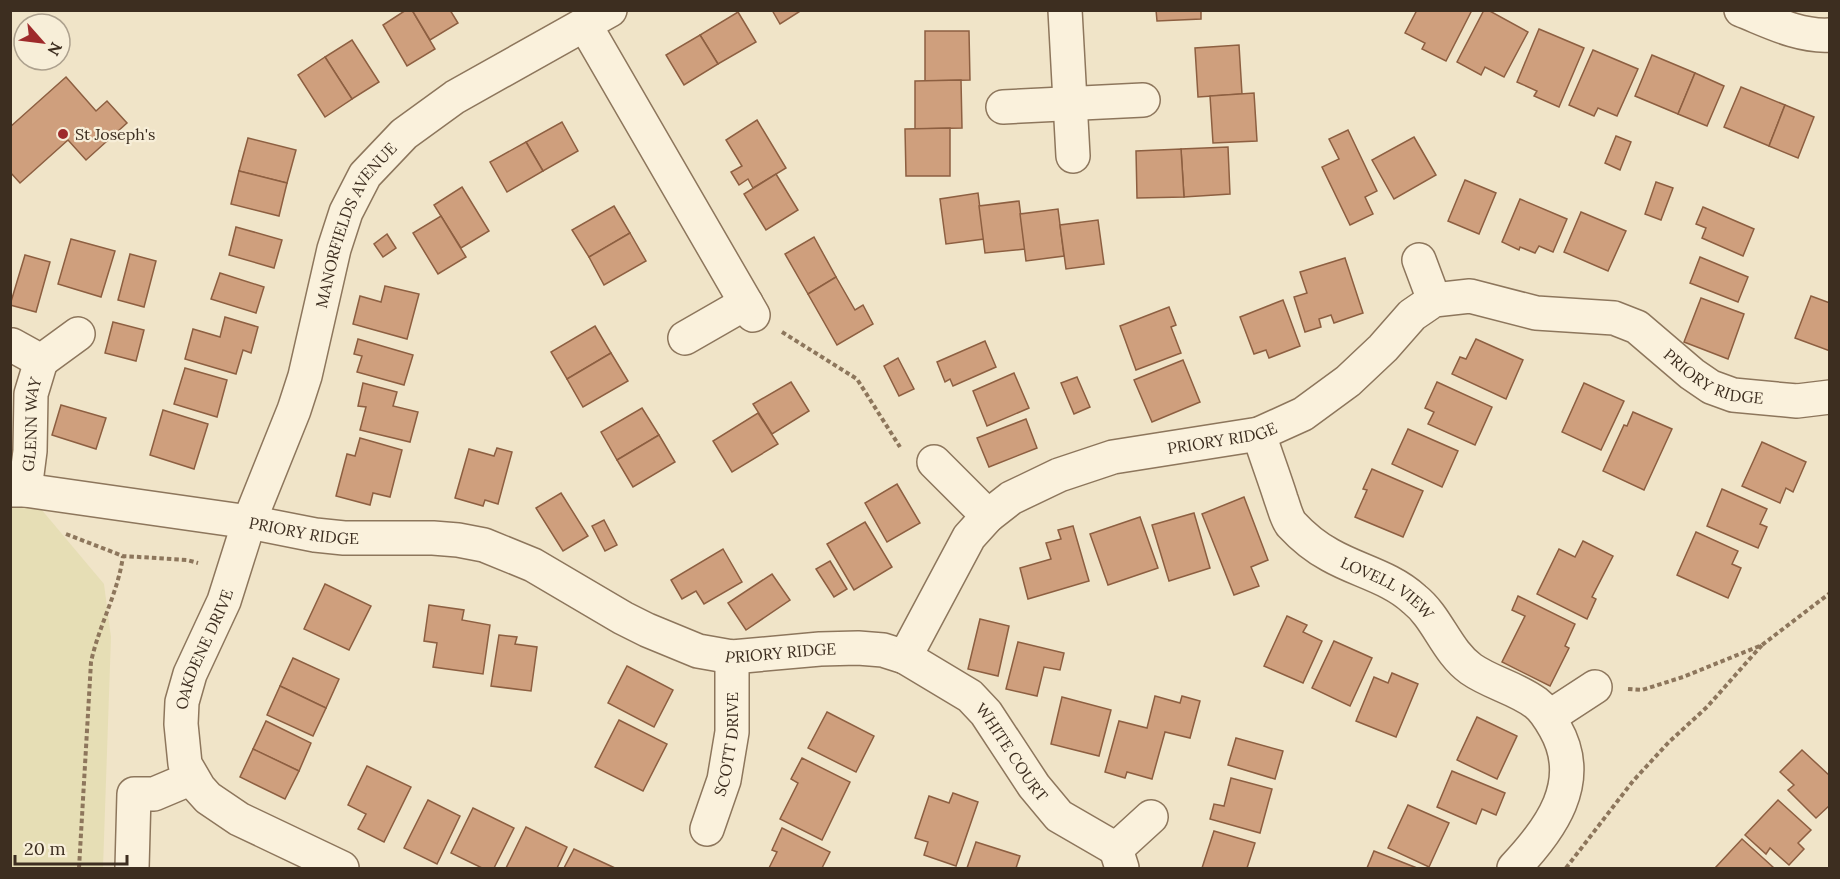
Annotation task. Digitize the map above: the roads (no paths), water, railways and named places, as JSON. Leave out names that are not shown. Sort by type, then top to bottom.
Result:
[{"type":"street","points":[[1065,10],[1073,156]]},
{"type":"street","points":[[1741,10],[1793,30],[1817,36],[1830,35]]},
{"type":"street","name":"MANORFIELDS AVENUE","points":[[249,522],[294,410],[305,376],[334,249],[346,212],[365,175],[404,134],[455,97],[597,18],[750,309],[685,338]]},
{"type":"street","points":[[1003,107],[1143,100]]},
{"type":"street","points":[[1419,260],[1434,300]]},
{"type":"street","name":"PRIORY RIDGE","points":[[18,490],[249,522],[335,537],[433,538],[484,545],[533,566],[646,630],[698,651],[732,657],[858,648],[883,650],[905,657],[969,537],[988,516],[1011,498],[1059,475],[1113,457],[1259,434],[1303,414],[1348,381],[1383,348],[1412,315],[1434,300],[1470,296],[1536,313],[1614,318],[1637,327],[1692,374],[1711,387],[1733,395],[1797,401],[1829,397]]},
{"type":"street","name":"GLENN WAY","points":[[18,490],[30,452],[31,394],[41,361],[78,334]]},
{"type":"street","name":"GLENN WAY","points":[[12,345],[41,361]]},
{"type":"street","name":"LOVELL VIEW","points":[[1259,434],[1289,521],[1308,541],[1330,556],[1395,584],[1416,600],[1434,621],[1456,654],[1472,669],[1537,704],[1549,717],[1562,741],[1566,768],[1563,795],[1552,821],[1538,842],[1514,868]]},
{"type":"street","points":[[934,462],[988,516]]},
{"type":"street","name":"OAKDENE DRIVE","points":[[249,522],[224,601],[190,674],[182,702],[181,724],[185,764],[192,778],[208,798],[239,819],[342,868]]},
{"type":"street","name":"SCOTT DRIVE","points":[[707,829],[724,780],[732,732],[732,657]]},
{"type":"street","name":"WHITE COURT","points":[[905,657],[970,696],[986,713],[1034,786],[1059,816],[1119,859],[1151,817]]},
{"type":"street","points":[[1549,717],[1595,687]]},
{"type":"street","points":[[132,868],[134,794],[154,794],[192,778]]},
{"type":"place","name":"St Joseph's","points":[[63,134]]}]
